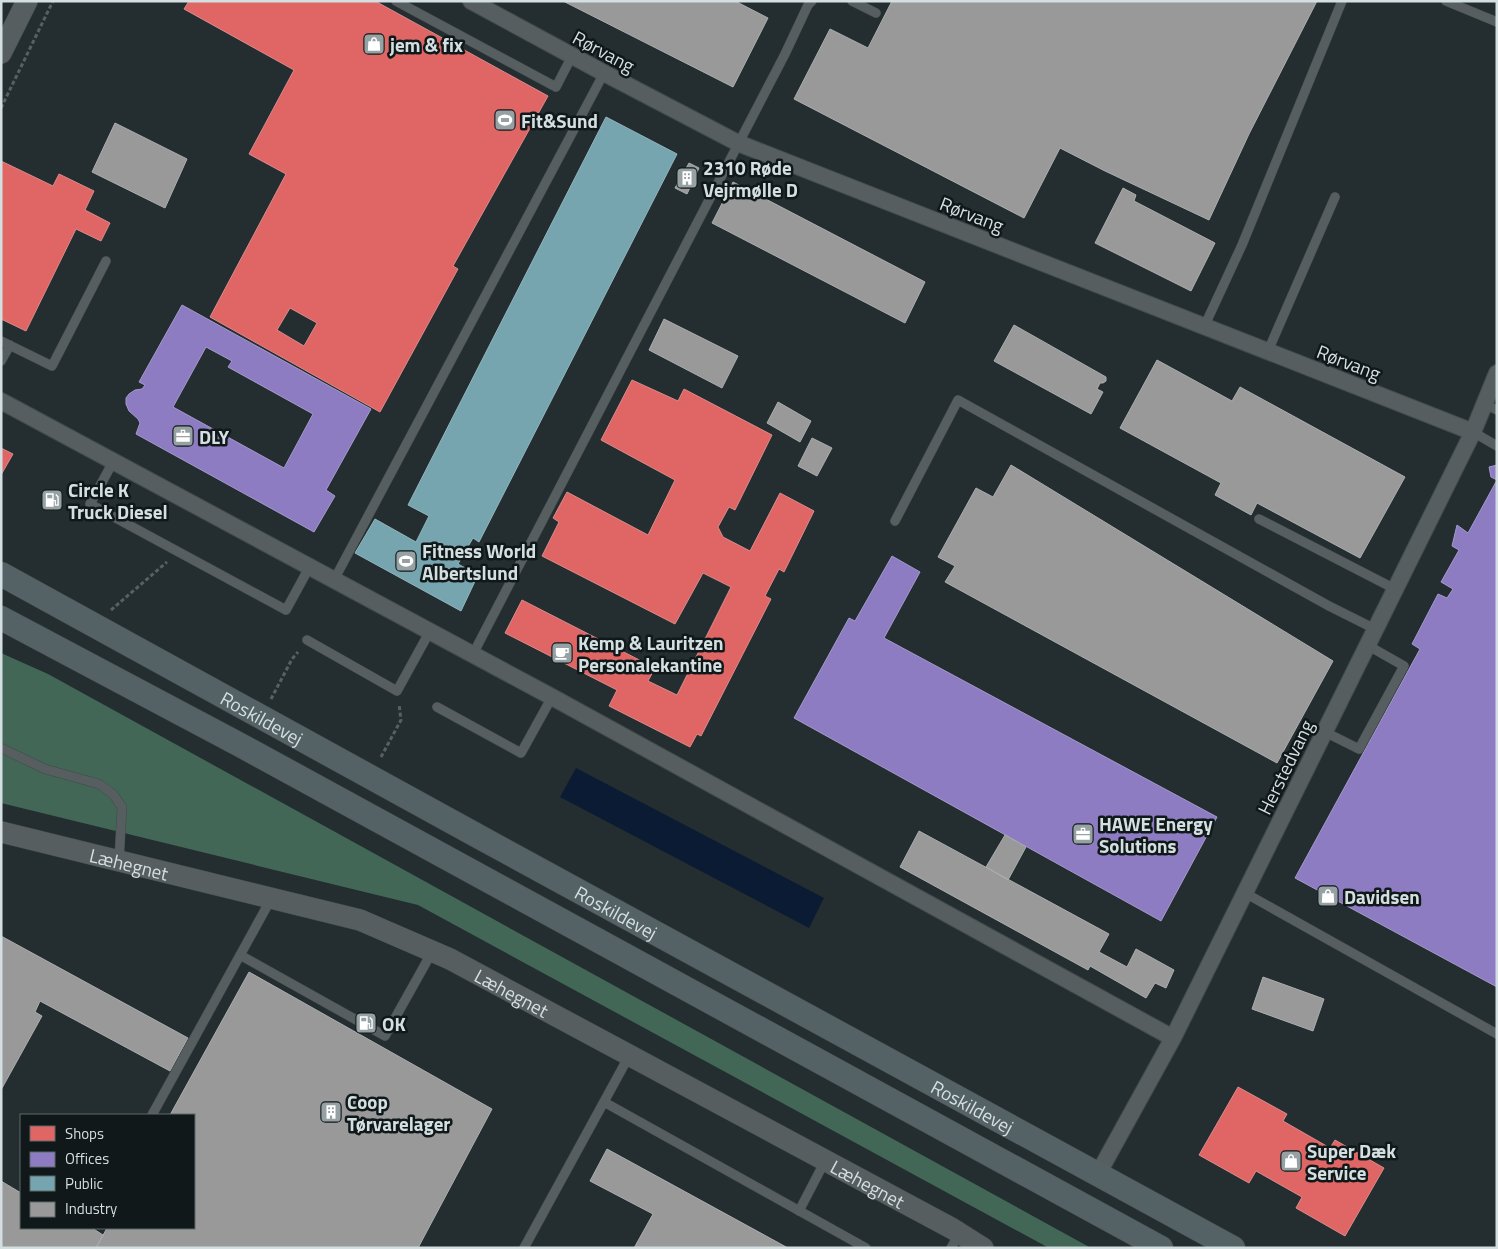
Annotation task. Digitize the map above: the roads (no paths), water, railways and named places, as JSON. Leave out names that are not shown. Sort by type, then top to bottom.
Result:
[{"type":"main road","name":"Roskildevej","points":[[1,574],[1233,1248]]},
{"type":"main road","points":[[1,592],[45,598]]},
{"type":"main road","name":"Roskildevej","points":[[1,618],[286,770],[1160,1248]]},
{"type":"street","points":[[1,52],[26,1]]},
{"type":"street","name":"Rørvang","points":[[476,2],[604,74],[738,143],[1473,432]]},
{"type":"street","name":"Herstedvang","points":[[1098,1174],[1173,1038],[1473,432],[1490,407],[1497,373]]},
{"type":"street","points":[[1,401],[473,654],[1173,1038]]},
{"type":"street","name":"Læhegnet","points":[[1,832],[360,920],[450,959],[825,1161],[955,1241],[983,1248]]},
{"type":"lane","points":[[396,1],[556,87],[572,56]]},
{"type":"lane","points":[[852,1],[876,13]]},
{"type":"lane","points":[[1204,327],[1242,245],[1342,1]]},
{"type":"lane","points":[[1446,1],[1497,22]]},
{"type":"lane","points":[[473,654],[785,54],[807,2]]},
{"type":"lane","points":[[334,580],[604,74]]},
{"type":"lane","points":[[1268,351],[1335,197]]},
{"type":"lane","points":[[1,361],[5,343],[52,366],[106,261]]},
{"type":"lane","points":[[895,520],[958,400],[1329,606],[1375,629]]},
{"type":"lane","points":[[1473,432],[1497,446]]},
{"type":"lane","points":[[113,462],[90,504],[286,610],[310,566]]},
{"type":"lane","points":[[1259,519],[1395,589]]},
{"type":"lane","points":[[307,640],[397,691],[430,631]]},
{"type":"lane","points":[[1324,732],[1359,749],[1404,666],[1367,645]]},
{"type":"lane","points":[[437,707],[521,753],[552,697]]},
{"type":"lane","points":[[1,748],[46,769],[99,784],[113,794],[122,807],[119,861]]},
{"type":"lane","points":[[1245,894],[1497,1034]]},
{"type":"lane","points":[[153,1114],[271,898]]},
{"type":"lane","points":[[240,955],[385,1036],[432,951]]},
{"type":"lane","points":[[524,1248],[629,1055]]},
{"type":"lane","points":[[604,1102],[866,1248]]},
{"type":"lane","points":[[799,1211],[825,1161]]},
{"type":"water","points":[[576,768],[824,898],[809,928],[560,797]]},
{"type":"place","name":"jem & fix","points":[[374,44]]},
{"type":"place","name":"Fit&Sund","points":[[505,120]]},
{"type":"place","name":"2310 Røde Vejrmølle D","points":[[687,178]]},
{"type":"place","name":"DLY","points":[[183,436]]},
{"type":"place","name":"Circle K Truck Diesel","points":[[52,500]]},
{"type":"place","name":"Fitness World Albertslund","points":[[406,561]]},
{"type":"place","name":"Kemp & Lauritzen Personalekantine","points":[[562,653]]},
{"type":"place","name":"HAWE Energy Solutions","points":[[1083,834]]},
{"type":"place","name":"Davidsen","points":[[1328,896]]},
{"type":"place","name":"OK","points":[[366,1023]]},
{"type":"place","name":"Coop Tørvarelager","points":[[331,1112]]},
{"type":"place","name":"Super Dæk Service","points":[[1291,1161]]}]
